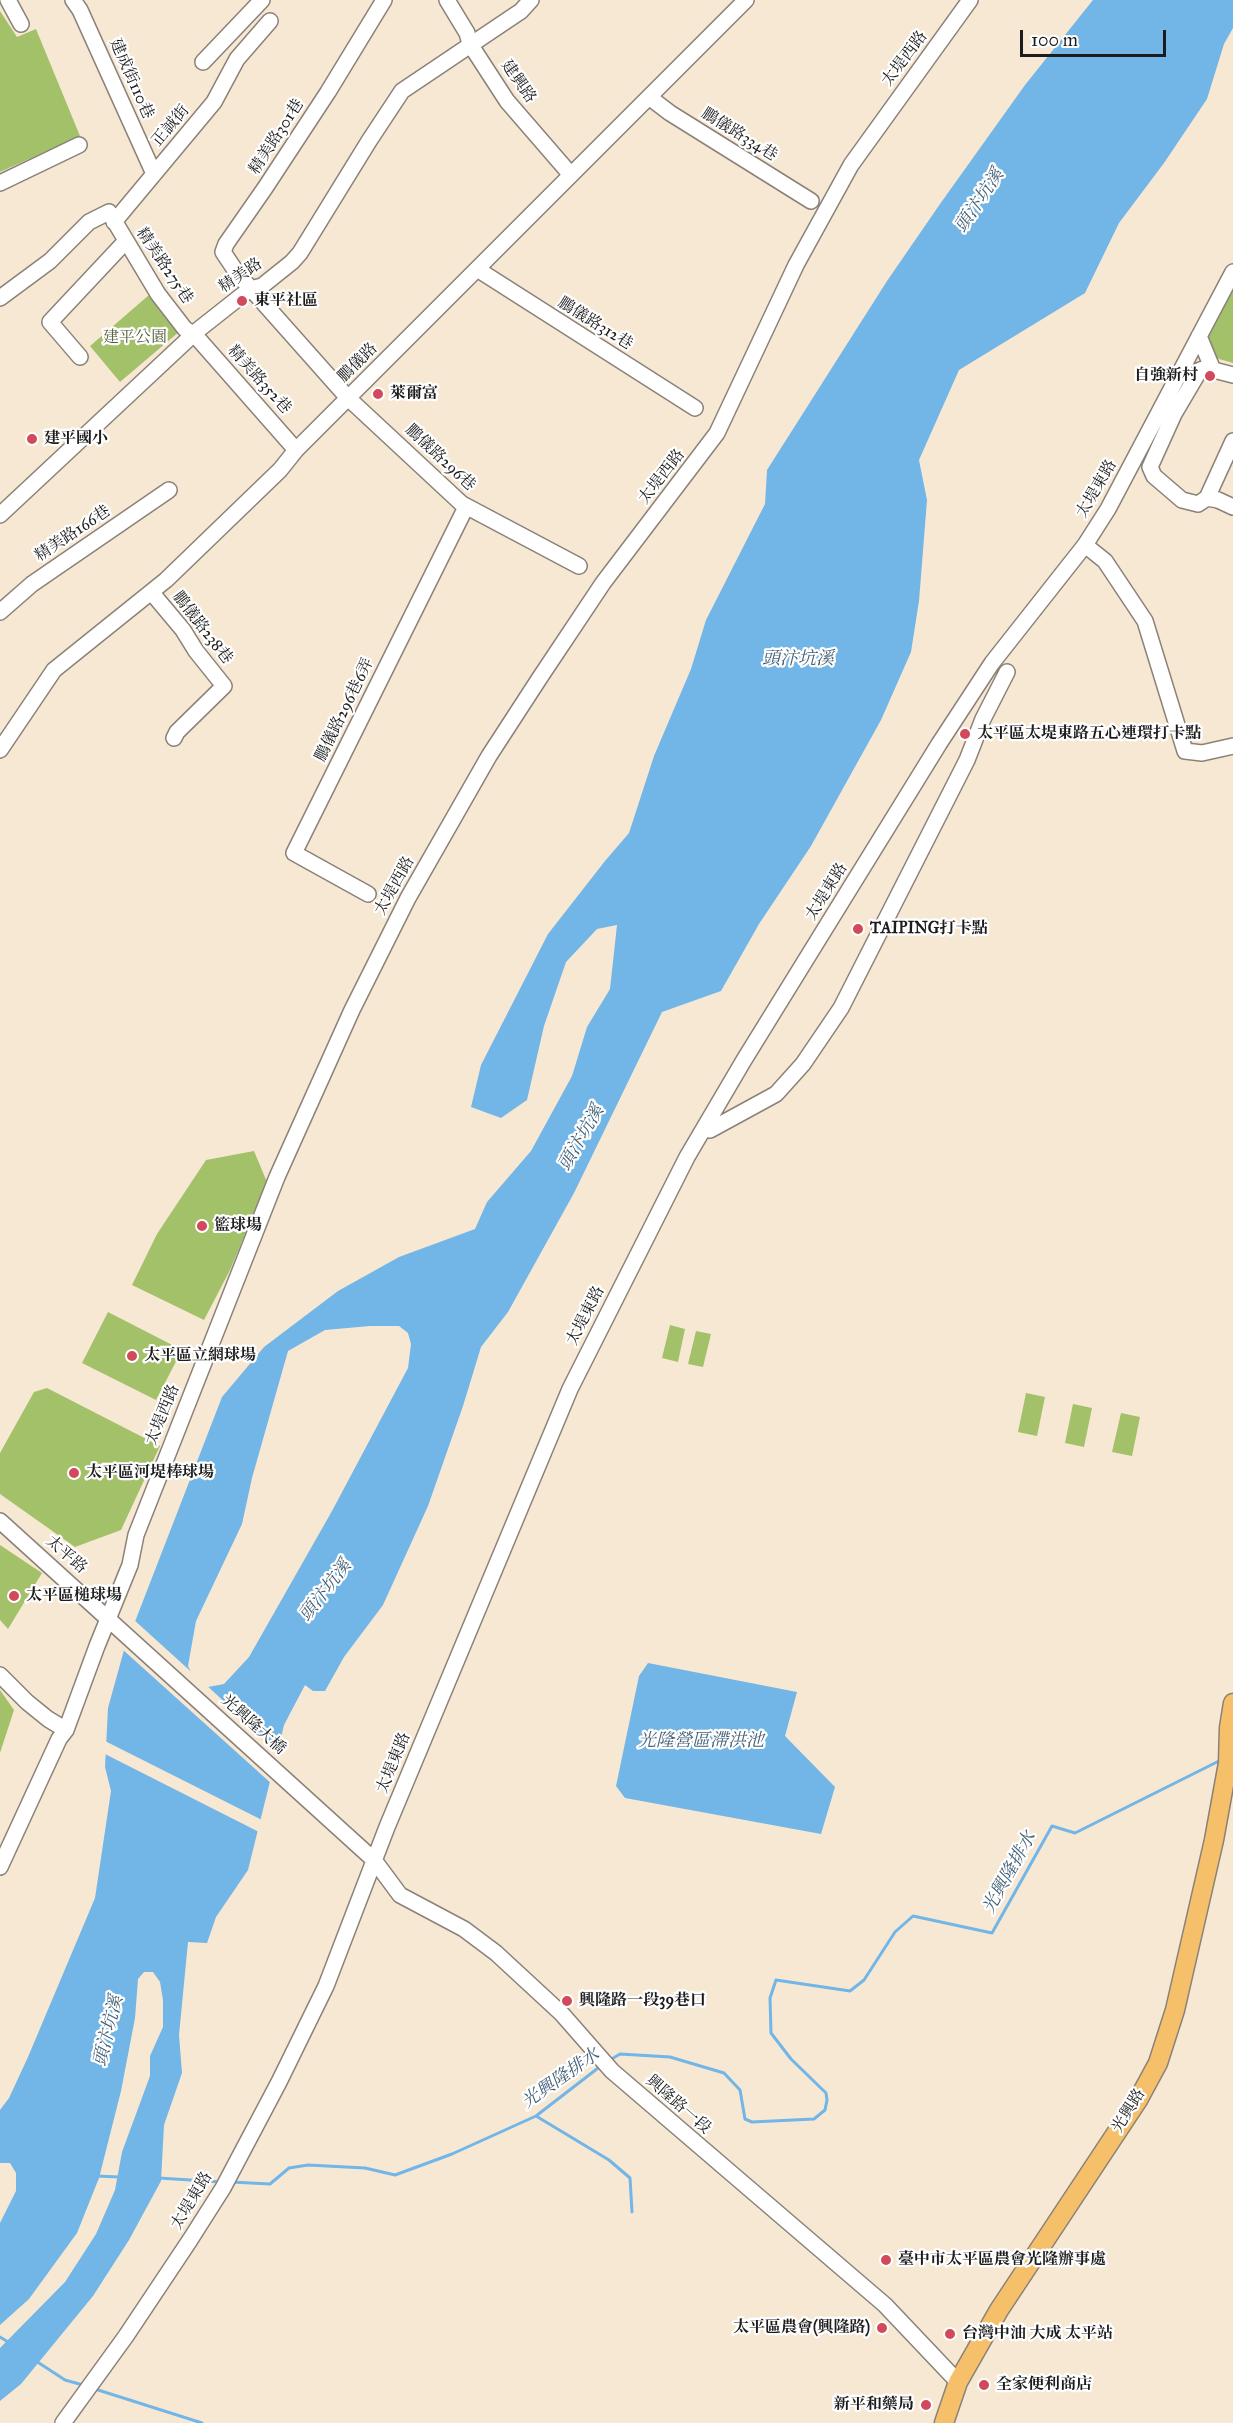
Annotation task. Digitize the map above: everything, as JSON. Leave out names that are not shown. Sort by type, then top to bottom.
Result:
[{"type":"main road","name":"光興路","points":[[944,2423],[958,2382],[999,2310],[1138,2100],[1158,2063],[1175,2010],[1214,1840],[1228,1763],[1233,1702]]},
{"type":"street","points":[[8,0],[21,24]]},
{"type":"street","name":"建成街110巷","points":[[73,0],[80,10],[154,174]]},
{"type":"street","points":[[203,62],[262,0]]},
{"type":"street","name":"精美路301巷","points":[[250,289],[223,252],[226,244],[293,146],[384,0]]},
{"type":"street","name":"建興路","points":[[447,0],[467,33],[470,44],[507,101],[571,175]]},
{"type":"street","name":"鵬儀路","points":[[0,750],[54,670],[152,593],[280,470],[296,450],[746,0]]},
{"type":"street","name":"太堤西路","points":[[0,1867],[59,1739],[66,1730],[130,1565],[132,1545],[144,1512],[277,1178],[352,1010],[408,898],[489,756],[539,679],[603,584],[717,432],[796,265],[839,186],[874,131],[938,47],[970,0]]},
{"type":"street","name":"精美路","points":[[0,515],[194,334],[250,289],[262,286],[300,253],[402,91],[526,5]]},
{"type":"street","name":"正誠街","points":[[112,217],[154,174],[214,102],[237,59],[270,21]]},
{"type":"street","points":[[232,32],[247,47]]},
{"type":"street","name":"鵬儀路334巷","points":[[649,97],[670,113],[811,201]]},
{"type":"street","points":[[0,183],[79,145]]},
{"type":"street","points":[[0,298],[50,261],[89,222],[112,217]]},
{"type":"street","name":"精美路275巷","points":[[112,217],[158,294],[185,329],[194,334]]},
{"type":"street","points":[[80,357],[50,322],[125,242]]},
{"type":"street","name":"鵬儀路312巷","points":[[477,269],[695,408]]},
{"type":"street","name":"太堤東路","points":[[63,2423],[131,2328],[223,2188],[279,2082],[326,1986],[374,1860],[486,1585],[570,1389],[687,1157],[744,1060],[939,744],[992,663],[1084,544],[1108,509],[1201,340],[1233,272]]},
{"type":"street","name":"鵬儀路296巷","points":[[250,289],[348,398],[466,507],[579,566]]},
{"type":"street","name":"精美路352巷","points":[[194,334],[296,450]]},
{"type":"street","points":[[1201,340],[1213,370]]},
{"type":"street","points":[[1233,375],[1206,368],[1200,370],[1174,414],[1150,467],[1154,476],[1182,500],[1198,504],[1207,498],[1233,441]]},
{"type":"street","name":"精美路166巷","points":[[0,612],[32,584],[169,490]]},
{"type":"street","points":[[1207,498],[1224,501],[1233,507]]},
{"type":"street","name":"鵬儀路296巷6弄","points":[[368,894],[294,854],[466,507]]},
{"type":"street","points":[[1084,544],[1105,561],[1145,621],[1185,751],[1202,753],[1233,746]]},
{"type":"street","name":"鵬儀路238巷","points":[[152,593],[183,630],[196,651],[224,686],[177,732],[174,738]]},
{"type":"street","points":[[710,1130],[776,1094],[803,1064],[841,1008],[963,768],[983,719],[1007,672]]},
{"type":"street","name":"太平路","points":[[0,1521],[108,1617]]},
{"type":"street","name":"光興隆大橋","points":[[108,1617],[374,1860]]},
{"type":"street","points":[[0,1675],[27,1702],[66,1730]]},
{"type":"street","name":"興隆路一段","points":[[374,1860],[400,1895],[464,1929],[496,1953],[562,2014],[612,2071],[885,2305],[958,2382]]},
{"type":"green space","points":[[0,11],[17,37],[36,29],[80,136],[0,172]]},
{"type":"green space","points":[[1233,289],[1233,363],[1219,359],[1205,347],[1204,336]]},
{"type":"green space","name":"建平公園","points":[[149,295],[180,331],[120,382],[90,346]]},
{"type":"green space","points":[[254,1151],[267,1182],[230,1270],[204,1320],[132,1285],[157,1234],[206,1160]]},
{"type":"green space","name":"太平區立網球場","points":[[108,1312],[182,1350],[156,1400],[82,1363]]},
{"type":"green space","points":[[670,1325],[685,1329],[678,1362],[662,1358]]},
{"type":"green space","points":[[696,1331],[711,1334],[703,1367],[688,1364]]},
{"type":"green space","name":"太平區河堤棒球場","points":[[47,1388],[160,1446],[121,1530],[75,1547],[0,1494],[0,1453],[34,1392]]},
{"type":"green space","points":[[1026,1393],[1045,1397],[1037,1436],[1018,1432]]},
{"type":"green space","points":[[1073,1404],[1092,1408],[1084,1447],[1065,1443]]},
{"type":"green space","points":[[1121,1413],[1140,1417],[1132,1456],[1112,1452]]},
{"type":"green space","name":"太平區槌球場","points":[[0,1545],[42,1573],[8,1629],[0,1620]]},
{"type":"green space","points":[[0,1690],[14,1710],[0,1753]]},
{"type":"water","name":"頭汴坑溪","points":[[1093,0],[1233,0],[1233,28],[1224,44],[1207,99],[1164,163],[1119,223],[1085,293],[959,370],[919,460],[927,500],[919,601],[911,652],[881,720],[811,846],[759,924],[721,991],[662,1012],[574,1193],[508,1312],[481,1347],[428,1506],[383,1605],[344,1657],[325,1691],[313,1691],[305,1685],[284,1725],[248,1870],[216,1917],[207,1943],[188,1942],[179,2035],[182,2073],[164,2125],[161,2181],[129,2240],[93,2296],[21,2384],[0,2401],[0,2348],[65,2282],[96,2234],[115,2190],[122,2152],[150,2076],[150,2056],[163,2027],[160,1982],[153,1972],[144,1972],[138,1979],[135,2018],[121,2091],[99,2178],[77,2233],[29,2299],[0,2325],[0,2223],[16,2191],[16,2173],[10,2163],[0,2163],[0,2110],[9,2098],[28,2057],[95,1898],[111,1791],[105,1767],[108,1708],[124,1650],[222,1397],[264,1347],[338,1291],[399,1257],[475,1229],[487,1202],[531,1151],[572,1076],[587,1027],[610,989],[617,925],[597,929],[566,962],[544,1026],[527,1100],[501,1118],[471,1107],[481,1065],[548,934],[629,833],[654,756],[691,669],[706,620],[765,504],[767,470],[887,281],[1025,85]],"holes":[[[399,1326],[408,1333],[411,1344],[408,1368],[332,1511],[249,1657],[224,1684],[208,1687],[197,1684],[188,1666],[196,1621],[242,1524],[252,1478],[288,1351],[325,1330]]]},
{"type":"water","name":"光隆營區滯洪池","points":[[648,1663],[797,1692],[785,1736],[835,1787],[821,1834],[625,1798],[616,1786],[639,1676]]},
{"type":"pier","points":[[133,1619],[197,1677],[199,1682],[204,1683],[280,1753],[273,1785],[122,1649]]},
{"type":"pier","points":[[103,1740],[264,1821],[261,1833],[103,1753]]},
{"type":"waterway","name":"光興隆排水","points":[[610,2060],[620,2054],[670,2057],[724,2073],[740,2090],[745,2119],[752,2122],[814,2119],[825,2110],[826,2093],[791,2059],[771,2033],[770,1998],[776,1980],[850,1991],[864,1980],[895,1932],[913,1916],[992,1933],[1052,1826],[1075,1833],[1221,1760]]},
{"type":"waterway","name":"光興隆排水","points":[[231,2182],[270,2184],[289,2168],[308,2165],[365,2168],[395,2175],[452,2154],[536,2116],[602,2065]]},
{"type":"waterway","points":[[536,2116],[609,2160],[630,2178],[632,2212]]},
{"type":"waterway","name":"光興隆排水","points":[[96,2176],[119,2177]]},
{"type":"waterway","name":"光興隆排水","points":[[159,2178],[221,2182]]},
{"type":"waterway","points":[[0,2337],[8,2342]]},
{"type":"waterway","points":[[36,2361],[65,2380],[83,2385]]},
{"type":"waterway","points":[[95,2389],[202,2423]]},
{"type":"place","name":"東平社區","points":[[242,301]]},
{"type":"place","name":"自強新村","points":[[1210,376]]},
{"type":"place","name":"萊爾富","points":[[378,394]]},
{"type":"place","name":"建平國小","points":[[32,439]]},
{"type":"place","name":"太平區太堤東路五心連環打卡點","points":[[965,734]]},
{"type":"place","name":"TAIPING打卡點","points":[[858,929]]},
{"type":"place","name":"籃球場","points":[[202,1226]]},
{"type":"place","name":"太平區立網球場","points":[[132,1356]]},
{"type":"place","name":"太平區河堤棒球場","points":[[74,1473]]},
{"type":"place","name":"太平區槌球場","points":[[14,1596]]},
{"type":"place","name":"興隆路一段39巷口","points":[[567,2001]]},
{"type":"place","name":"臺中市太平區農會光隆辦事處","points":[[886,2260]]},
{"type":"place","name":"太平區農會(興隆路)","points":[[882,2328]]},
{"type":"place","name":"台灣中油 大成 太平站","points":[[950,2334]]},
{"type":"place","name":"全家便利商店","points":[[984,2385]]},
{"type":"place","name":"新平和藥局","points":[[926,2405]]}]
